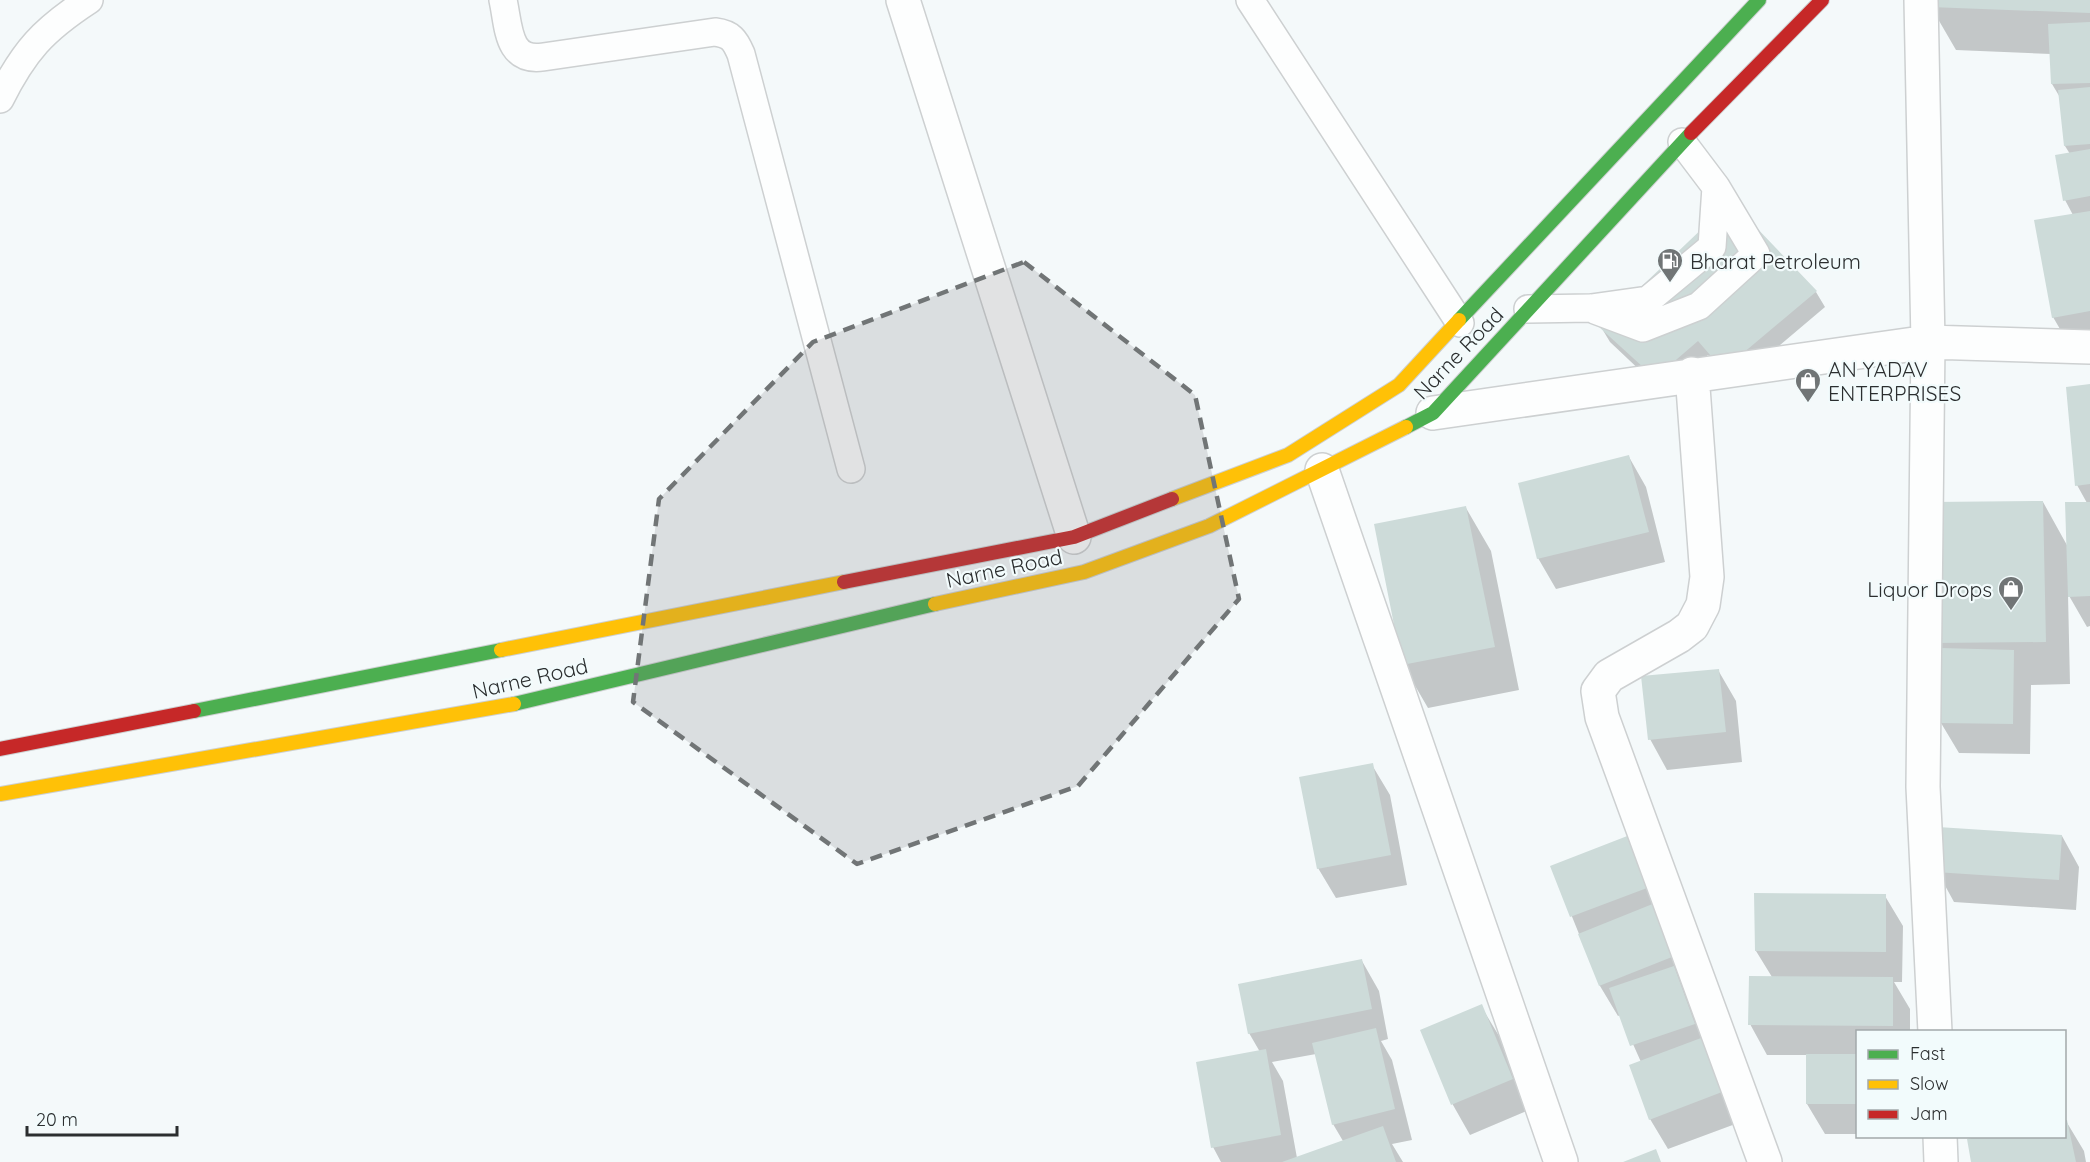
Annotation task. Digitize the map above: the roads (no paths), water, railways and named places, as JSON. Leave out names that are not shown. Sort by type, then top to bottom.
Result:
[{"type":"main road","name":"Narne Road","points":[[0,749],[1074,537],[1288,455],[1399,385],[1460,323],[1759,0]]},
{"type":"main road","name":"Narne Road","points":[[0,794],[499,708],[882,615],[1084,572],[1209,526],[1433,413],[1683,142],[1822,0]]},
{"type":"street","points":[[903,0],[1074,537]]},
{"type":"street","points":[[1921,0],[1928,342],[1923,787],[1935,1030]]},
{"type":"street","points":[[1433,413],[1692,374],[1928,342],[2090,347]]},
{"type":"street","points":[[1692,374],[1707,577],[1703,605],[1692,626],[1679,636],[1609,676],[1598,691],[1602,717],[1765,1162]]},
{"type":"street","points":[[1322,470],[1561,1162]]},
{"type":"street","points":[[1940,1138],[1941,1162]]},
{"type":"lane","points":[[0,99],[24,55],[44,33],[89,0]]},
{"type":"lane","points":[[503,0],[513,43],[519,54],[533,59],[715,32],[725,33],[734,39],[744,66],[851,469]]},
{"type":"lane","points":[[1250,0],[1460,323]]},
{"type":"lane","points":[[1591,308],[1643,328],[1699,306],[1756,254],[1716,187],[1683,142]]},
{"type":"lane","points":[[1528,309],[1591,308],[1648,300],[1712,247],[1716,187]]},
{"type":"place","name":"Bharat Petroleum","points":[[1670,284]]},
{"type":"place","name":"AN YADAV ENTERPRISES","points":[[1808,404]]},
{"type":"place","name":"Liquor Drops","points":[[2011,612]]}]
